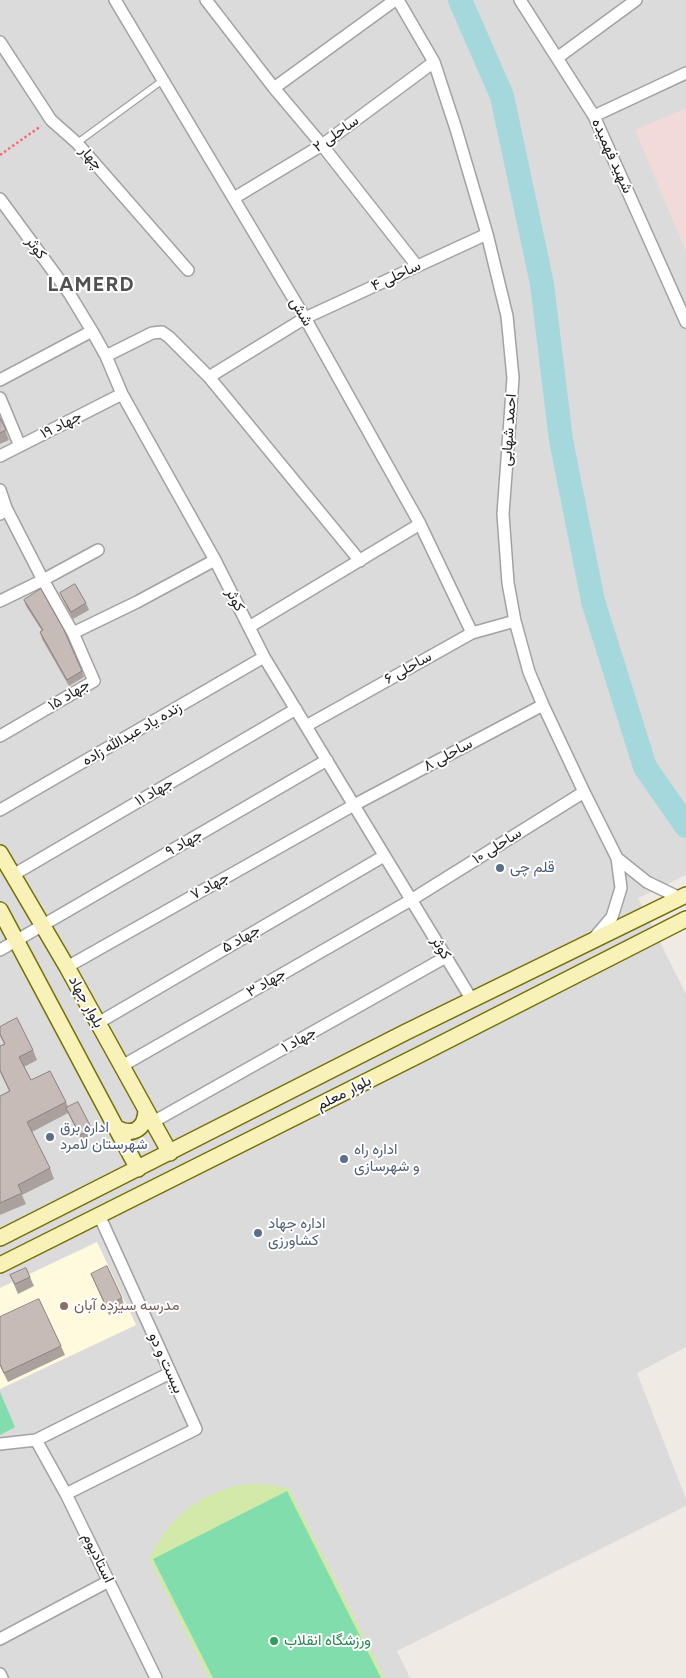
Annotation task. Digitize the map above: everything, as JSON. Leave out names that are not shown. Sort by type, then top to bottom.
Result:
[{"type":"street","name":"شش","points":[[115,0],[305,318],[420,524],[472,633]]},
{"type":"street","points":[[206,0],[417,266]]},
{"type":"street","points":[[274,88],[396,0]]},
{"type":"street","name":"احمد شهابی","points":[[396,0],[434,62],[487,234],[506,316],[513,378],[503,514],[508,583],[515,621],[529,672],[543,705],[617,858],[621,888],[612,917],[593,940]]},
{"type":"street","name":"شهید فهمیده","points":[[520,0],[594,116],[686,322]]},
{"type":"street","points":[[557,58],[636,0]]},
{"type":"street","name":"چهار","points":[[0,42],[51,120],[77,143],[188,270]]},
{"type":"street","name":"ساحلی ۲","points":[[234,198],[322,145],[434,62]]},
{"type":"street","points":[[594,116],[686,73]]},
{"type":"street","name":"کوثر","points":[[0,200],[69,293],[92,331],[106,356],[122,394],[214,560],[264,657],[472,1000]]},
{"type":"street","name":"ساحلی ۴","points":[[209,377],[305,318],[487,234]]},
{"type":"street","points":[[0,380],[92,331]]},
{"type":"street","points":[[106,356],[152,333],[162,332],[170,337],[209,377],[360,560]]},
{"type":"street","name":"جهاد ۱۹","points":[[0,456],[122,394]]},
{"type":"street","points":[[0,398],[20,446]]},
{"type":"street","points":[[0,490],[3,511],[73,633],[137,602],[214,560]]},
{"type":"street","points":[[249,627],[420,524]]},
{"type":"street","points":[[0,601],[98,550]]},
{"type":"street","name":"ساحلی ۶","points":[[306,726],[472,633],[515,621]]},
{"type":"street","name":"جهاد ۱۵","points":[[0,736],[94,681],[73,633]]},
{"type":"street","name":"زنده یاد عبدالله زاده","points":[[0,810],[264,657]]},
{"type":"street","name":"ساحلی ۸","points":[[354,805],[543,705]]},
{"type":"street","name":"جهاد ۱۱","points":[[13,875],[296,709]]},
{"type":"street","name":"جهاد ۹","points":[[0,950],[327,760]]},
{"type":"street","name":"ساحلی ۱۰","points":[[411,900],[584,792]]},
{"type":"street","name":"جهاد ۷","points":[[66,967],[354,805]]},
{"type":"street","name":"بلوار جهاد","points":[[0,853],[170,1153]]},
{"type":"street","name":"جهاد ۵","points":[[98,1023],[384,856]]},
{"type":"street","name":"احمد شهابی","points":[[617,858],[647,882],[683,896]]},
{"type":"street","name":"بلوار معلم","points":[[0,1238],[350,1061],[683,896]]},
{"type":"street","name":"جهاد ۳","points":[[122,1066],[411,900]]},
{"type":"street","points":[[0,910],[138,1169]]},
{"type":"street","name":"بلوار معلم","points":[[0,1265],[362,1084],[686,918]]},
{"type":"street","name":"جهاد ۱","points":[[150,1116],[446,957]]},
{"type":"street","points":[[350,1061],[362,1084]]},
{"type":"street","points":[[115,1127],[123,1132],[133,1132],[141,1128],[150,1116]]},
{"type":"street","name":"بیست و دو","points":[[66,1494],[196,1429],[99,1215]]},
{"type":"street","points":[[0,1444],[36,1440],[170,1373]]},
{"type":"street","name":"استادیوم","points":[[36,1440],[66,1494],[156,1678]]},
{"type":"street","points":[[0,1639],[109,1581]]},
{"type":"street","points":[[0,1674],[2,1678]]},
{"type":"lane","points":[[77,143],[163,80]]},
{"type":"path","points":[[0,155],[51,120]]},
{"type":"shaded area","points":[[0,0],[686,0],[686,875],[638,898],[686,994],[686,1347],[637,1373],[686,1499],[686,1506],[397,1651],[410,1678],[0,1678]]},
{"type":"shaded area","points":[[686,108],[686,252],[635,130]]},
{"type":"shaded area","name":"مدرسه سیزده آبان","points":[[97,1242],[136,1325],[0,1389],[0,1288]]},
{"type":"green space","points":[[0,1392],[15,1427],[0,1435]]},
{"type":"green space","points":[[248,1484],[289,1488],[385,1678],[209,1678],[149,1559],[166,1531],[188,1508],[216,1493]]},
{"type":"green space","points":[[287,1491],[381,1678],[213,1678],[153,1559]]},
{"type":"building","points":[[0,418],[6,430],[0,433]]},
{"type":"building","points":[[75,584],[86,603],[71,612],[60,593]]},
{"type":"building","points":[[41,589],[64,630],[82,671],[67,680],[40,632],[43,630],[24,600]]},
{"type":"building","points":[[17,1018],[33,1050],[19,1057],[31,1080],[50,1071],[66,1102],[27,1122],[50,1168],[18,1185],[22,1193],[0,1203],[0,1096],[10,1091],[0,1070],[0,1046],[5,1044],[0,1034],[0,1027]]},
{"type":"building","points":[[78,1102],[92,1129],[80,1135],[66,1108]]},
{"type":"building","points":[[107,1266],[122,1298],[106,1306],[91,1274]]},
{"type":"building","points":[[26,1268],[30,1277],[15,1284],[10,1275]]},
{"type":"building","points":[[39,1299],[61,1346],[4,1373],[0,1364],[0,1317]]},
{"type":"waterway","points":[[460,0],[502,96],[542,284],[561,440],[593,601],[645,767],[686,826]]},
{"type":"place","name":"قلم چی","points":[[500,868]]},
{"type":"place","name":"اداره برق شهرستان لامرد","points":[[50,1137]]},
{"type":"place","name":"اداره راه و شهرسازی","points":[[344,1159]]},
{"type":"place","name":"اداره جهاد کشاورزی","points":[[258,1233]]},
{"type":"place","name":"مدرسه سیزده آبان","points":[[64,1306]]},
{"type":"place","name":"ورزشگاه انقلاب","points":[[274,1641]]},
{"type":"district","name":"LAMERD","points":[[91,285]]}]
